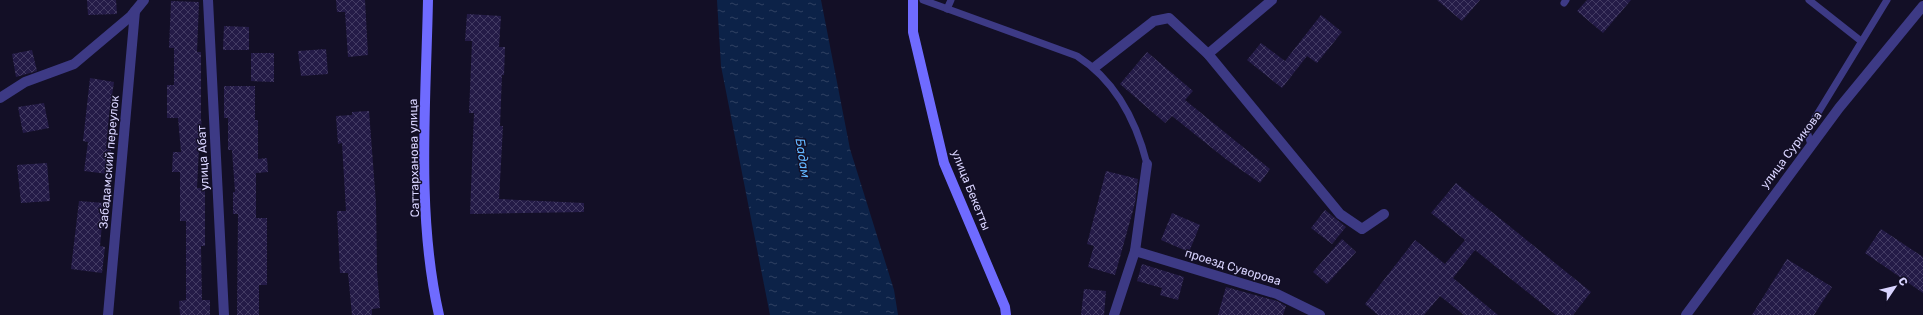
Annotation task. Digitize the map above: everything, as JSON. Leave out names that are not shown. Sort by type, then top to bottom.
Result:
[{"type":"street","points":[[0,98],[25,82],[74,64],[135,11],[144,0]]},
{"type":"street","name":"улица Абат","points":[[208,0],[224,315]]},
{"type":"street","name":"Саттарханова улица","points":[[428,0],[425,165],[428,245],[439,315]]},
{"type":"street","name":"улица Бекетты","points":[[912,0],[913,32],[944,163],[1008,312]]},
{"type":"street","points":[[1208,54],[1272,0]]},
{"type":"street","name":"улица Сурикова","points":[[1686,315],[1839,108],[1923,6]]},
{"type":"street","name":"Забадамский переулок","points":[[108,315],[135,11]]},
{"type":"street","points":[[1095,67],[1154,21],[1169,18],[1208,54],[1340,214],[1362,229],[1384,214]]},
{"type":"street","points":[[1114,315],[1135,251],[1147,164]]},
{"type":"street","name":"проезд Суворова","points":[[1135,251],[1277,294],[1320,315]]},
{"type":"lane","points":[[923,0],[1077,56],[1095,67],[1124,104],[1140,138],[1147,164]]},
{"type":"lane","points":[[947,9],[951,0]]},
{"type":"lane","points":[[1809,0],[1861,41]]},
{"type":"lane","points":[[1811,145],[1806,131],[1887,0]]},
{"type":"water","name":"Бадам","points":[[717,0],[821,0],[850,149],[894,290],[898,315],[770,315],[721,66]]},
{"type":"building","points":[[87,0],[116,0],[117,14],[88,15]]},
{"type":"building","points":[[336,0],[365,0],[368,55],[348,57],[345,12],[337,12]]},
{"type":"building","points":[[1437,0],[1480,0],[1462,21]]},
{"type":"building","points":[[1587,0],[1631,0],[1603,33],[1577,11]]},
{"type":"building","points":[[171,1],[199,2],[197,52],[201,52],[201,118],[203,147],[199,147],[197,188],[205,188],[205,246],[201,246],[202,300],[210,300],[210,315],[180,315],[179,301],[186,300],[186,221],[180,221],[180,172],[172,172],[173,152],[181,152],[178,118],[167,118],[167,85],[174,85],[174,48],[169,48]]},
{"type":"building","points":[[467,14],[501,16],[499,47],[505,47],[504,75],[502,75],[500,126],[503,126],[499,199],[584,203],[584,212],[470,214],[474,113],[469,113],[472,41],[465,41]]},
{"type":"building","points":[[1321,15],[1342,32],[1317,63],[1307,56],[1282,88],[1247,60],[1261,43],[1285,61]]},
{"type":"building","points":[[224,26],[249,27],[249,50],[223,50]]},
{"type":"building","points":[[326,49],[328,74],[301,76],[298,51]]},
{"type":"building","points":[[32,50],[37,71],[16,77],[12,54]]},
{"type":"building","points":[[1147,52],[1193,91],[1185,100],[1270,169],[1260,183],[1227,160],[1172,116],[1165,123],[1120,84]]},
{"type":"building","points":[[251,53],[274,53],[274,82],[251,81]]},
{"type":"building","points":[[90,78],[114,82],[106,149],[111,150],[108,174],[84,171],[88,142],[83,141]]},
{"type":"building","points":[[224,86],[255,86],[255,120],[258,120],[258,159],[267,158],[268,172],[256,173],[256,218],[267,218],[267,285],[259,285],[259,315],[237,315],[238,214],[233,214],[233,192],[235,192],[232,150],[228,150],[228,118],[224,118]]},
{"type":"building","points":[[44,103],[49,128],[23,133],[18,107]]},
{"type":"building","points":[[369,111],[376,203],[377,272],[380,308],[372,309],[372,315],[352,315],[348,273],[340,273],[337,211],[346,211],[342,143],[338,144],[336,116],[352,115],[352,112]]},
{"type":"building","points":[[47,163],[50,201],[21,203],[17,165]]},
{"type":"building","points":[[1106,171],[1138,179],[1135,203],[1115,275],[1088,267],[1094,246],[1087,244]]},
{"type":"building","points":[[1456,183],[1591,292],[1573,315],[1556,315],[1475,250],[1453,278],[1498,315],[1464,315],[1440,296],[1424,315],[1378,315],[1365,304],[1415,240],[1445,264],[1465,240],[1431,213]]},
{"type":"building","points":[[79,201],[104,203],[100,246],[105,247],[102,273],[71,269]]},
{"type":"building","points":[[1325,210],[1346,227],[1332,244],[1311,228]]},
{"type":"building","points":[[1172,213],[1200,225],[1189,252],[1161,240]]},
{"type":"building","points":[[1881,229],[1923,257],[1923,293],[1865,253]]},
{"type":"building","points":[[1342,239],[1356,252],[1327,284],[1313,272]]},
{"type":"building","points":[[1787,259],[1832,287],[1814,315],[1752,315]]},
{"type":"building","points":[[1142,264],[1184,277],[1178,300],[1160,295],[1162,288],[1137,281]]},
{"type":"building","points":[[1226,287],[1277,301],[1286,306],[1283,315],[1218,315]]},
{"type":"building","points":[[1084,289],[1106,291],[1104,315],[1081,315]]}]
